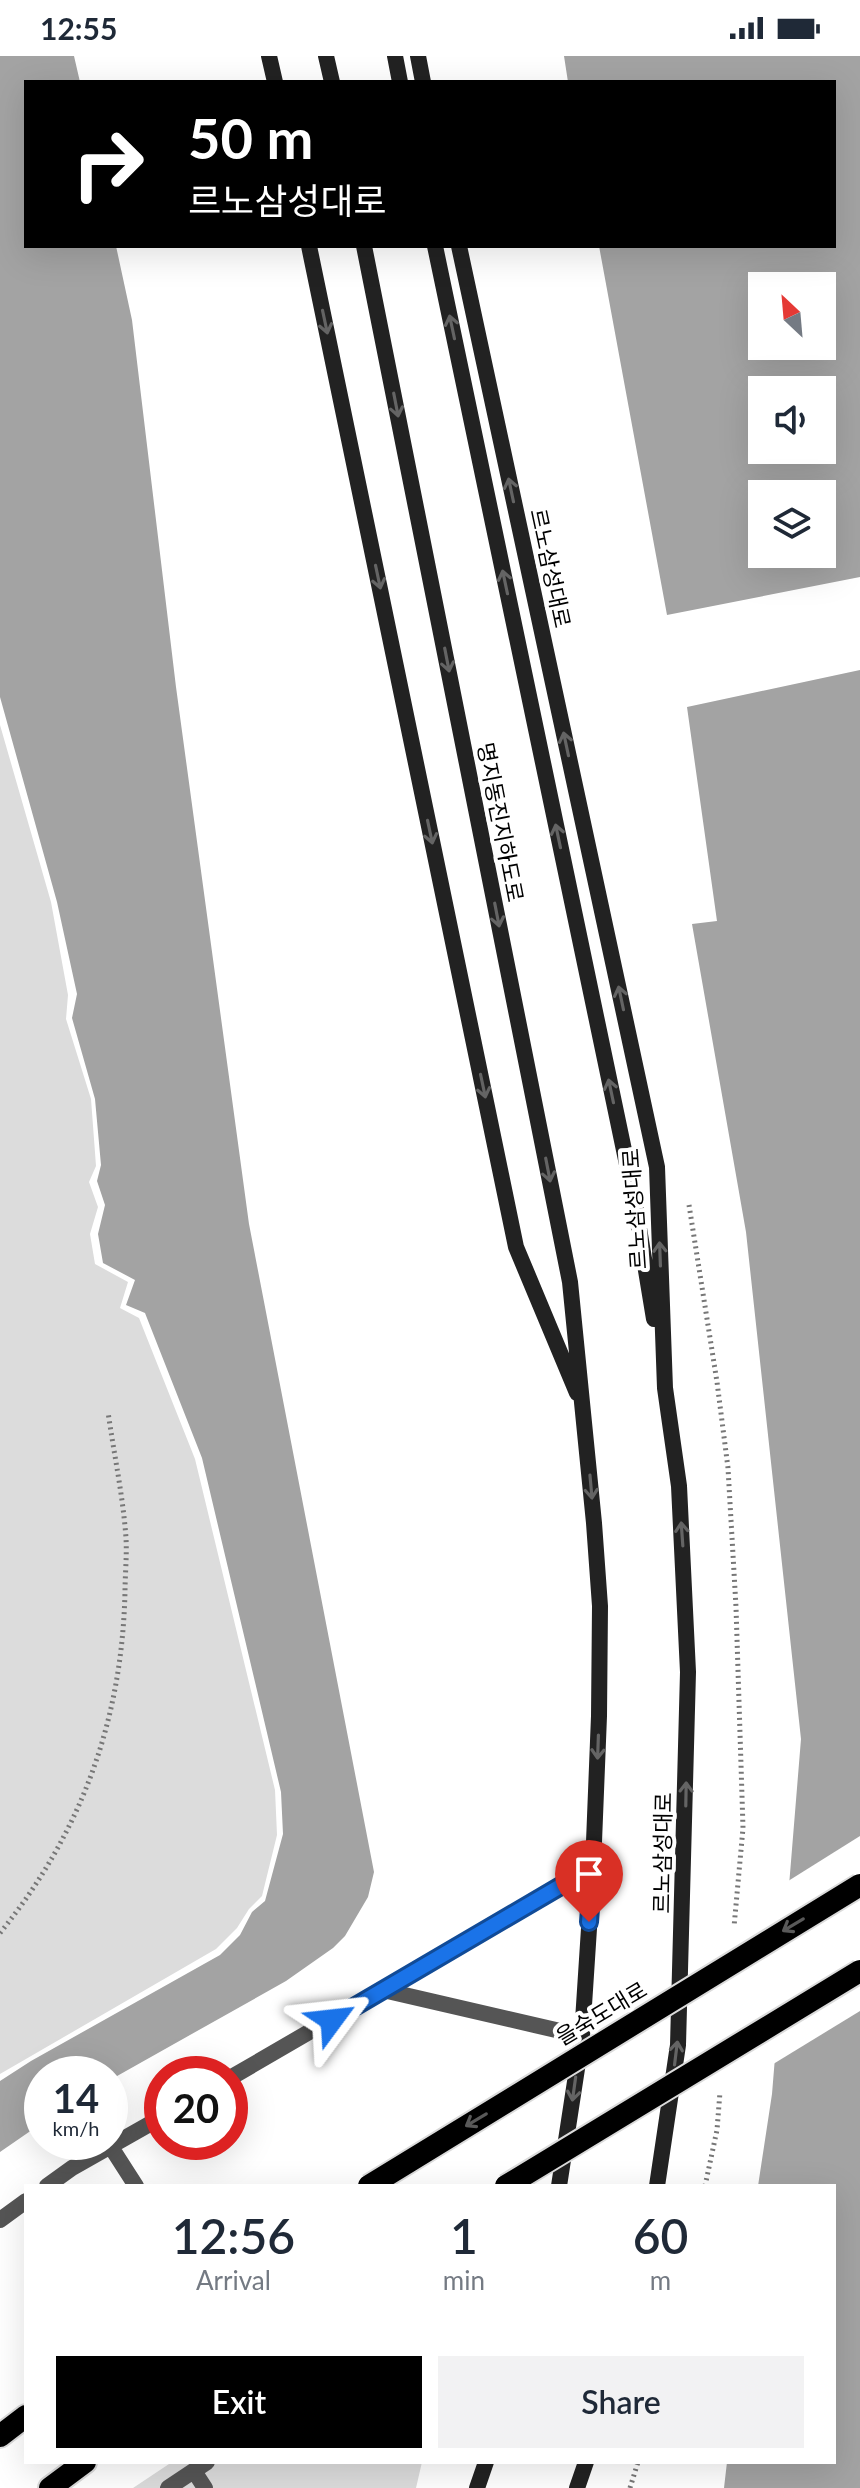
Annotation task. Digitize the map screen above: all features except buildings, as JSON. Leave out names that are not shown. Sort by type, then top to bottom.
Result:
[{"type":"highway","name":"을숙도대로","points":[[372,2184],[860,1885]]},
{"type":"highway","points":[[509,2184],[860,1971]]},
{"type":"highway","points":[[0,2436],[24,2418]]},
{"type":"highway","points":[[50,2488],[82,2464]]},
{"type":"main road","points":[[269,56],[275,80]]},
{"type":"main road","points":[[326,56],[332,80]]},
{"type":"main road","points":[[395,56],[400,80]]},
{"type":"main road","points":[[418,56],[423,80]]},
{"type":"main road","points":[[309,248],[516,1247],[583,1409],[600,1606],[599,1716],[582,2036],[559,2184]]},
{"type":"main road","name":"명지동진지하도로","points":[[364,248],[570,1282],[583,1409]]},
{"type":"main road","points":[[435,248],[634,1198],[665,1388]]},
{"type":"main road","name":"르노삼성대로","points":[[459,248],[657,1167],[665,1388],[679,1486],[688,1672],[678,2045],[657,2184]]},
{"type":"main road","points":[[477,2488],[485,2464]]},
{"type":"main road","points":[[577,2488],[585,2464]]},
{"type":"lane","points":[[248,2068],[593,1867]]},
{"type":"lane","points":[[383,1990],[582,2036]]},
{"type":"lane","points":[[50,2184],[90,2160]]},
{"type":"lane","points":[[119,2160],[135,2184]]},
{"type":"lane","points":[[0,2220],[24,2202]]},
{"type":"lane","points":[[168,2488],[200,2466],[205,2488]]},
{"type":"path","points":[[0,1933],[31,1895],[64,1836],[94,1770],[109,1726],[124,1610],[126,1540],[108,1412]]},
{"type":"path","points":[[630,2488],[637,2464]]},
{"type":"shaded area","points":[[0,56],[74,56],[80,80],[24,80],[24,248],[116,248],[132,320],[176,687],[249,1224],[374,1872],[368,1897],[345,1936],[333,1948],[286,1981],[153,2056],[144,2056],[144,2061],[128,2070],[128,2056],[40,2056],[220,1955],[240,1935],[252,1912],[265,1901],[283,1834],[281,1792],[202,1458],[145,1313],[126,1305],[135,1280],[103,1263],[98,1234],[105,1205],[97,1181],[101,1165],[95,1099],[72,1018],[77,994],[57,902],[0,697]]},
{"type":"shaded area","points":[[564,56],[860,56],[860,577],[667,615],[599,248],[836,248],[836,80],[568,80]]},
{"type":"shaded area","points":[[860,670],[860,2488],[724,2488],[727,2464],[836,2464],[836,2184],[758,2184],[772,2094],[801,1739],[746,1232],[692,924],[717,921],[687,707]]},
{"type":"shaded area","points":[[0,725],[51,902],[68,995],[66,1019],[91,1099],[96,1166],[89,1182],[98,1207],[90,1234],[95,1264],[128,1282],[120,1308],[139,1318],[195,1459],[275,1790],[277,1835],[262,1896],[216,1949],[31,2056],[24,2056],[24,2060],[0,2074]]},
{"type":"shaded area","points":[[24,2066],[24,2135],[0,2152],[0,2081]]},
{"type":"shaded area","points":[[169,2464],[422,2464],[416,2488],[133,2488]]},
{"type":"pier","points":[[860,1836],[860,2011],[770,2066],[785,1883]]},
{"type":"route","points":[[332,2020],[593,1867],[589,1922]]}]
